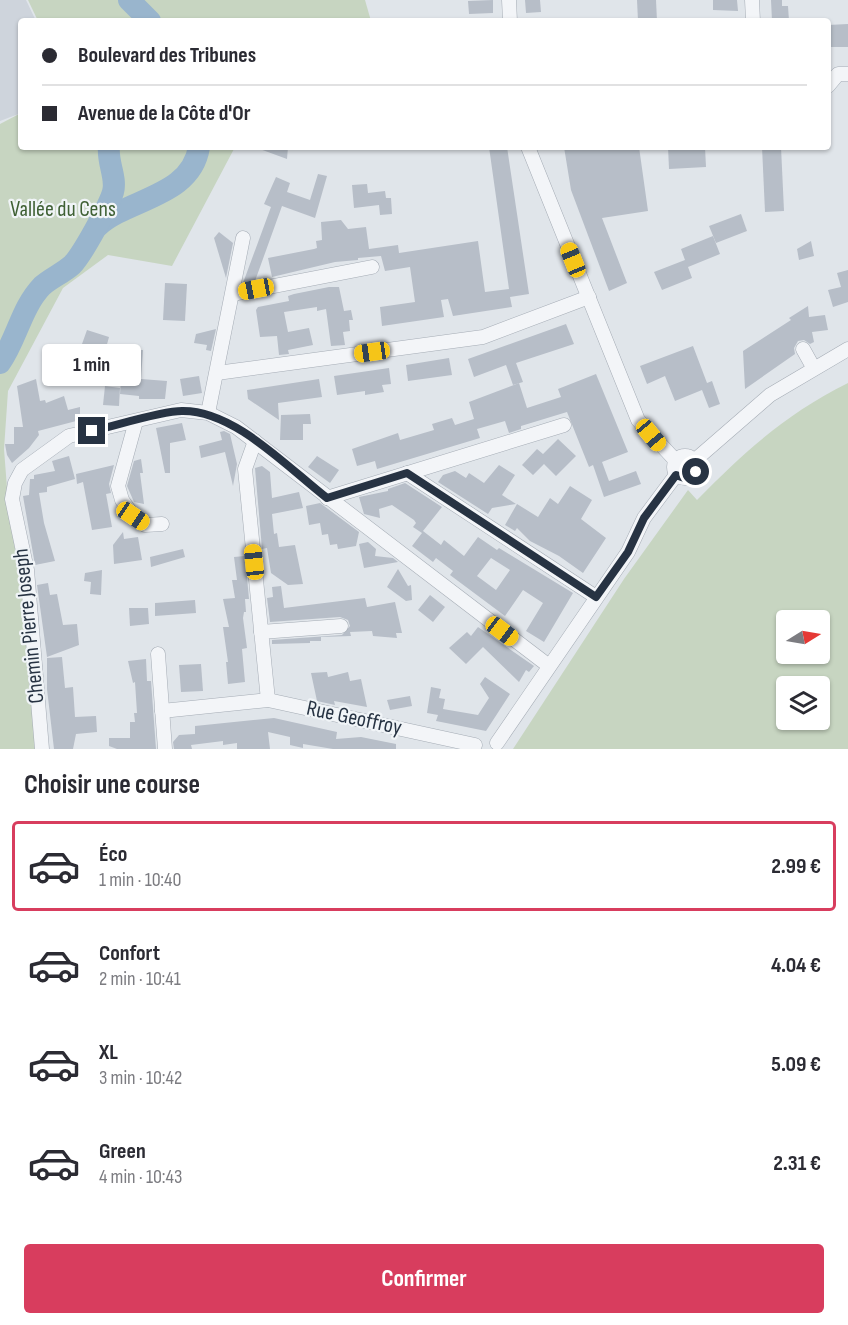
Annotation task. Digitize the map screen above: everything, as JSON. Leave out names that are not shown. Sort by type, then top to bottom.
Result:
[{"type":"street","points":[[509,0],[510,18]]},
{"type":"street","points":[[752,0],[753,18]]},
{"type":"street","points":[[831,82],[838,74],[848,74]]},
{"type":"street","points":[[529,150],[638,420],[676,460]]},
{"type":"street","points":[[208,413],[243,238]]},
{"type":"street","points":[[233,294],[372,267]]},
{"type":"street","points":[[217,373],[483,337],[589,297]]},
{"type":"street","points":[[803,349],[813,368]]},
{"type":"street","points":[[694,461],[770,395],[848,349]]},
{"type":"street","points":[[162,524],[145,525],[133,516],[122,500],[118,486],[136,421],[181,410],[208,413],[236,427],[255,441],[549,666]]},
{"type":"street","name":"Chemin Pierre Joseph","points":[[42,749],[27,570],[12,499],[15,483],[22,471],[69,436],[136,421]]},
{"type":"street","points":[[327,498],[564,425]]},
{"type":"street","points":[[255,441],[245,469],[268,700]]},
{"type":"street","points":[[685,456],[694,461],[697,468],[694,475],[683,479],[676,475],[674,468],[676,460],[685,456]]},
{"type":"street","points":[[407,473],[596,597]]},
{"type":"street","points":[[498,746],[549,666],[628,552],[644,518],[676,475]]},
{"type":"street","points":[[261,632],[341,626]]},
{"type":"street","points":[[158,654],[165,749]]},
{"type":"street","name":"Rue Geoffroy","points":[[162,711],[268,700],[474,747],[485,739],[498,746]]},
{"type":"shaded area","points":[[0,0],[26,0],[35,18],[18,18],[18,114],[0,121]]},
{"type":"green space","points":[[28,0],[365,0],[370,18],[37,18]]},
{"type":"green space","name":"Vallée du Cens","points":[[18,115],[18,150],[233,150],[172,266],[108,255],[63,288],[8,391],[4,449],[8,501],[30,649],[35,749],[0,749],[0,124]]},
{"type":"green space","points":[[848,383],[848,749],[513,749],[624,579],[688,490],[697,500],[732,465],[805,407]]},
{"type":"building","points":[[493,0],[493,13],[469,14],[468,1]]},
{"type":"building","points":[[525,0],[540,0],[541,12],[526,13]]},
{"type":"building","points":[[637,0],[656,0],[657,18],[638,18]]},
{"type":"building","points":[[713,0],[737,0],[738,11],[713,10]]},
{"type":"building","points":[[771,0],[782,0],[782,6],[788,6],[789,18],[772,18]]},
{"type":"building","points":[[848,24],[848,47],[831,47],[831,25]]},
{"type":"building","points":[[262,150],[288,150],[287,159]]},
{"type":"building","points":[[489,150],[507,150],[529,294],[510,297],[512,307],[453,316],[448,299],[441,300],[444,317],[382,326],[380,307],[415,302],[410,267],[385,271],[381,256],[335,262],[272,277],[268,258],[317,248],[316,241],[322,240],[321,222],[341,220],[348,229],[366,227],[369,249],[398,245],[399,253],[478,241],[485,292],[509,289]]},
{"type":"building","points":[[564,150],[639,150],[648,211],[602,218],[627,283],[609,291],[571,190]]},
{"type":"building","points":[[668,150],[705,150],[706,167],[669,169]]},
{"type":"building","points":[[762,150],[781,150],[784,211],[765,212]]},
{"type":"building","points":[[318,174],[327,176],[315,218],[282,206],[255,281],[243,283],[271,207],[264,204],[276,177],[290,183],[287,192],[310,200]]},
{"type":"building","points":[[367,184],[368,193],[385,191],[386,198],[391,198],[392,214],[380,215],[379,205],[354,208],[352,185]]},
{"type":"building","points":[[741,214],[747,231],[716,243],[709,226]]},
{"type":"building","points":[[219,232],[233,243],[226,278],[214,238]]},
{"type":"building","points":[[713,236],[720,254],[688,267],[692,278],[662,290],[654,272],[685,260],[681,249]]},
{"type":"building","points":[[811,241],[814,256],[799,260],[797,249]]},
{"type":"building","points":[[848,270],[848,302],[833,307],[828,290],[841,287],[837,273]]},
{"type":"building","points":[[165,283],[187,284],[185,321],[163,320]]},
{"type":"building","points":[[339,287],[344,311],[351,310],[353,320],[349,320],[350,331],[343,332],[345,345],[331,346],[326,309],[317,311],[317,307],[284,312],[288,332],[309,328],[313,345],[288,350],[289,354],[279,355],[277,336],[260,337],[256,310],[258,307],[289,301],[288,296],[294,294]]},
{"type":"building","points":[[808,306],[809,317],[825,315],[828,330],[812,332],[814,342],[810,344],[804,340],[798,341],[794,348],[795,354],[745,389],[743,351],[791,320],[789,318]]},
{"type":"building","points":[[566,324],[574,344],[516,363],[523,382],[513,385],[506,365],[474,377],[468,359]]},
{"type":"building","points":[[216,329],[211,351],[206,350],[207,345],[194,343],[196,334]]},
{"type":"building","points":[[87,330],[109,337],[106,348],[99,346],[95,360],[81,364],[86,346],[82,344]]},
{"type":"building","points":[[693,346],[707,383],[712,381],[720,404],[709,408],[702,390],[675,401],[665,376],[647,384],[640,366]]},
{"type":"building","points":[[131,350],[143,350],[141,379],[167,381],[165,399],[139,399],[139,396],[120,394],[121,380],[129,381]]},
{"type":"building","points":[[449,358],[452,375],[408,381],[406,365]]},
{"type":"building","points":[[389,368],[391,384],[382,385],[384,392],[365,395],[365,391],[337,395],[334,376]]},
{"type":"building","points":[[596,374],[628,452],[602,462],[609,481],[636,471],[641,484],[604,497],[593,465],[589,467],[567,412],[521,426],[521,429],[509,433],[505,421],[477,429],[480,438],[377,469],[375,461],[357,466],[352,449],[398,433],[400,440],[434,430],[432,424],[452,418],[455,425],[474,419],[469,402],[519,383],[527,408],[561,397],[558,389]]},
{"type":"building","points":[[199,376],[202,393],[183,396],[180,379]]},
{"type":"building","points":[[36,379],[40,401],[45,400],[46,403],[64,396],[68,410],[80,407],[80,420],[38,431],[39,435],[29,448],[12,463],[7,455],[5,444],[14,444],[14,427],[23,427],[17,386]]},
{"type":"building","points":[[319,379],[322,397],[278,403],[279,420],[248,399],[247,390]]},
{"type":"building","points":[[105,386],[120,388],[119,406],[103,405]]},
{"type":"building","points":[[310,414],[311,424],[303,424],[303,440],[280,440],[281,415]]},
{"type":"building","points":[[182,423],[186,440],[170,443],[170,473],[165,473],[156,428]]},
{"type":"building","points":[[220,432],[230,434],[237,464],[233,486],[225,452],[201,458],[199,446],[222,440]]},
{"type":"building","points":[[558,439],[576,456],[556,476],[544,464],[533,475],[522,465],[537,449],[543,454]]},
{"type":"building","points":[[69,456],[75,479],[47,487],[47,492],[39,493],[44,523],[55,561],[35,565],[23,496],[29,495],[30,479],[34,479],[34,475],[55,471],[52,461]]},
{"type":"building","points":[[317,456],[339,470],[330,483],[308,467]]},
{"type":"building","points":[[141,459],[143,473],[140,473],[144,504],[134,502],[127,486],[134,461]]},
{"type":"building","points":[[114,465],[109,484],[111,493],[106,494],[112,527],[92,530],[83,482],[77,484],[76,474]]},
{"type":"building","points":[[499,465],[515,475],[502,495],[516,504],[492,508],[488,514],[438,482],[443,475],[455,471],[466,478],[469,473],[484,483]]},
{"type":"building","points":[[262,466],[270,472],[272,498],[299,492],[303,508],[272,514],[274,534],[277,533],[279,547],[295,545],[303,584],[288,585],[271,573],[267,548],[262,549],[255,468]]},
{"type":"building","points":[[405,483],[442,507],[423,531],[441,545],[444,540],[464,556],[478,537],[573,593],[544,642],[526,631],[543,603],[523,590],[505,616],[450,575],[453,571],[436,558],[433,562],[412,546],[422,533],[413,527],[416,523],[414,520],[392,505],[379,509],[380,518],[364,514],[359,497],[388,491],[388,489]],"holes":[[[491,558],[510,570],[496,590],[477,576]]]},
{"type":"building","points":[[570,486],[592,500],[581,519],[606,538],[583,573],[559,556],[530,541],[517,528],[515,531],[505,525],[517,504],[538,517],[550,498],[558,504]]},
{"type":"building","points":[[320,503],[359,532],[356,546],[338,549],[337,544],[330,545],[328,534],[322,535],[320,523],[309,525],[306,506]]},
{"type":"building","points":[[123,532],[124,539],[138,537],[142,560],[114,564],[113,545]]},
{"type":"building","points":[[368,542],[376,549],[375,556],[393,558],[398,562],[364,568],[359,544]]},
{"type":"building","points":[[183,549],[185,557],[151,567],[150,557]]},
{"type":"building","points":[[245,556],[249,599],[245,599],[246,612],[243,618],[247,648],[242,649],[245,682],[228,684],[226,662],[228,662],[223,627],[229,627],[223,599],[235,598],[232,580],[237,580],[234,557]]},
{"type":"building","points":[[398,569],[408,586],[411,585],[412,600],[406,601],[387,587]]},
{"type":"building","points":[[102,570],[101,595],[90,594],[91,582],[84,581],[85,573]]},
{"type":"building","points":[[48,583],[50,595],[57,594],[63,625],[77,624],[79,645],[47,657],[37,585]]},
{"type":"building","points":[[281,586],[284,608],[365,598],[367,607],[395,602],[402,633],[396,633],[397,638],[373,636],[372,631],[350,632],[351,636],[321,637],[321,641],[310,641],[310,643],[272,644],[272,640],[342,635],[350,626],[348,620],[340,617],[270,622],[267,598],[273,597],[272,587]]},
{"type":"building","points":[[430,595],[445,607],[433,622],[418,610]]},
{"type":"building","points":[[195,600],[196,613],[155,616],[155,603]]},
{"type":"building","points":[[129,608],[148,608],[149,624],[130,626]]},
{"type":"building","points":[[478,627],[534,666],[529,672],[526,670],[519,682],[483,647],[466,664],[449,648],[467,632],[471,636]]},
{"type":"building","points":[[62,657],[65,688],[73,687],[75,717],[96,716],[97,732],[76,734],[73,749],[54,749],[47,689],[47,658]]},
{"type":"building","points":[[146,659],[147,681],[151,681],[156,749],[117,749],[109,746],[109,738],[130,738],[130,722],[135,722],[134,713],[137,713],[135,682],[133,683],[128,661]]},
{"type":"building","points":[[201,664],[203,691],[181,692],[179,665]]},
{"type":"building","points":[[327,672],[328,677],[348,672],[350,681],[361,679],[367,707],[334,701],[335,705],[317,701],[311,673]]},
{"type":"building","points":[[485,677],[510,694],[486,731],[436,721],[438,715],[427,713],[431,687],[441,689],[439,698],[445,699],[443,709],[478,715],[489,698],[480,684]]},
{"type":"building","points":[[410,696],[412,706],[390,710],[387,700]]},
{"type":"building","points":[[274,718],[337,732],[336,739],[361,737],[396,744],[396,749],[333,749],[303,744],[303,748],[290,745],[290,737],[268,732],[270,749],[237,749],[237,743],[223,745],[223,741],[191,745],[192,749],[174,749],[173,742],[179,735],[195,734],[195,726]]},
{"type":"waterway","points":[[129,0],[147,18]]},
{"type":"waterway","points":[[0,363],[35,295],[42,286],[72,265],[106,208],[114,187],[109,150]]},
{"type":"waterway","points":[[98,226],[126,209],[172,187],[194,164],[198,150]]},
{"type":"route","points":[[92,431],[181,410],[208,413],[236,427],[327,498],[407,473],[596,597],[628,552],[644,518],[676,475],[687,479],[696,472]]}]
